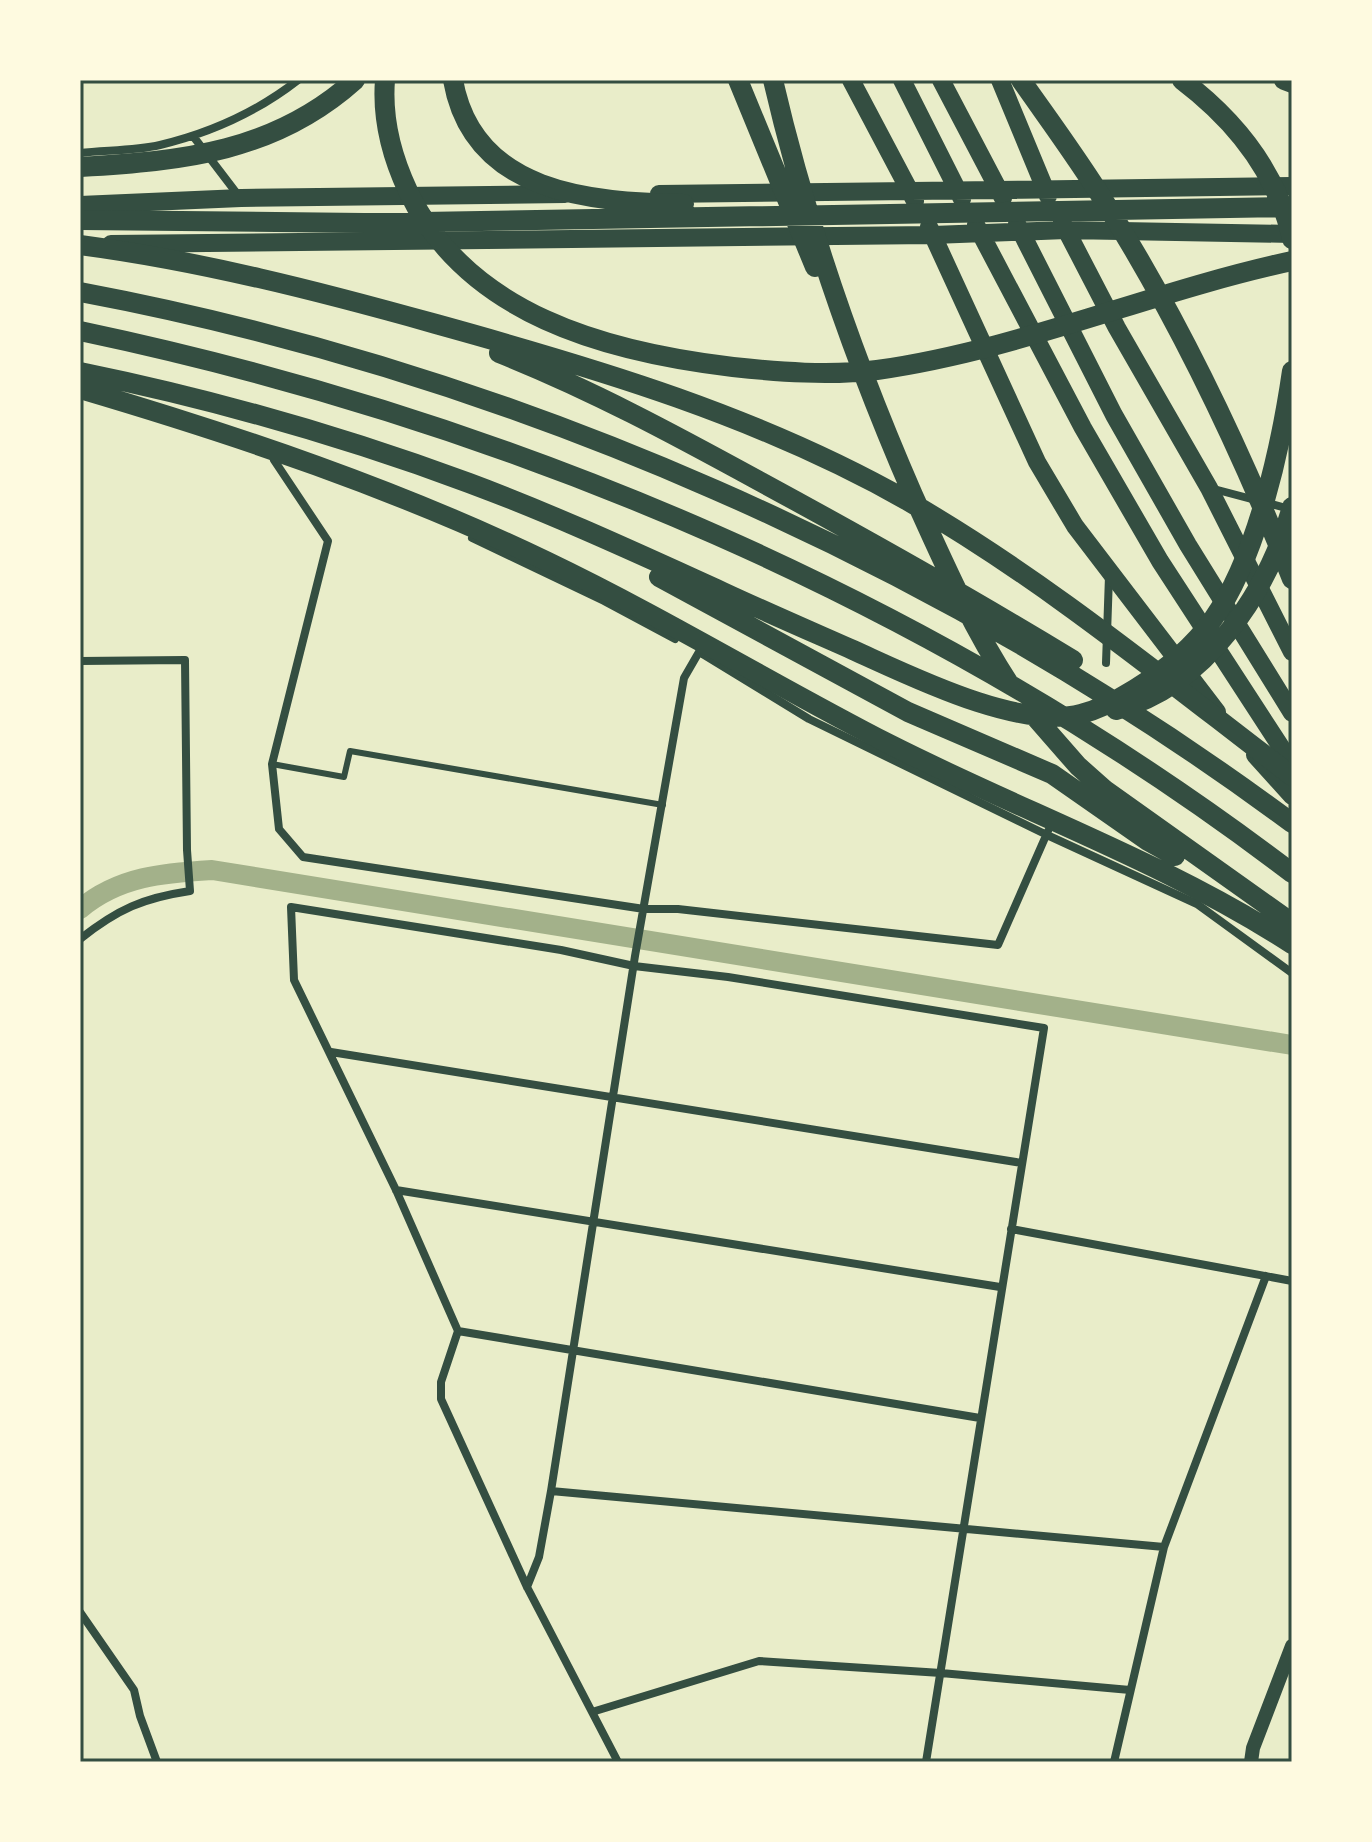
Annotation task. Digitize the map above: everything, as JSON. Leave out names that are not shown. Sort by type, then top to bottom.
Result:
[{"type":"highway","points":[[80,167],[169,161],[237,146],[322,107],[355,80]]},
{"type":"highway","points":[[385,80],[386,117],[399,173],[429,227],[448,253],[499,296],[548,322],[591,339],[666,357],[783,372],[873,370],[977,350],[1292,261]]},
{"type":"highway","points":[[453,80],[470,128],[484,146],[518,173],[558,191],[630,202],[763,206],[859,214]]},
{"type":"highway","points":[[738,80],[808,251],[937,548],[995,661],[1021,701],[1048,734],[1105,790],[1292,924]]},
{"type":"highway","points":[[773,80],[832,284],[867,385]]},
{"type":"highway","points":[[851,80],[933,235],[1037,462],[1075,526],[1212,706],[1292,796]]},
{"type":"highway","points":[[902,80],[1083,428],[1160,561],[1292,764]]},
{"type":"highway","points":[[941,80],[1114,415],[1188,545],[1292,713]]},
{"type":"highway","points":[[1000,80],[1044,189],[1146,382],[1209,488],[1292,652]]},
{"type":"highway","points":[[1021,80],[1104,200],[1179,331],[1246,465],[1292,579]]},
{"type":"highway","points":[[80,245],[933,235],[1066,230],[1292,236],[1277,191],[1247,142],[1227,118],[1182,80]]},
{"type":"highway","points":[[1284,80],[1292,83]]},
{"type":"highway","points":[[80,205],[241,198],[911,193],[1292,186]]},
{"type":"highway","points":[[80,220],[349,223],[1292,207]]},
{"type":"highway","points":[[80,245],[225,269],[352,301],[577,363],[753,425],[858,473],[1013,567],[1292,776]]},
{"type":"highway","points":[[80,292],[149,305],[398,372],[619,451],[759,510],[931,594],[1102,693],[1183,745]]},
{"type":"highway","points":[[352,301],[541,370],[588,391],[934,578],[1082,666],[1183,745],[1292,823]]},
{"type":"highway","points":[[80,331],[322,390],[454,431],[588,480],[698,526],[844,596],[1051,709],[1159,778],[1292,873]]},
{"type":"highway","points":[[80,372],[189,396],[301,426],[413,463],[528,506],[947,690],[1015,711],[1046,716],[1104,713],[1131,706],[1154,687],[1213,619],[1239,573],[1271,470],[1292,371]]},
{"type":"highway","points":[[80,389],[326,469],[441,514],[545,560],[660,618],[890,745],[1184,881],[1292,944]]},
{"type":"highway","points":[[413,463],[677,586],[908,712],[1052,774],[1148,841],[1292,924]]},
{"type":"highway","points":[[1154,687],[1194,666],[1242,614],[1268,570],[1292,508]]},
{"type":"street","points":[[80,153],[157,146],[193,136],[236,119],[275,98],[298,80]]},
{"type":"street","points":[[193,136],[241,198]]},
{"type":"street","points":[[80,399],[173,423],[365,490],[461,533],[604,601],[699,652],[809,719],[1197,904],[1292,973]]},
{"type":"street","points":[[274,460],[328,541],[272,764],[279,829],[303,857],[644,909],[678,909],[998,945],[1048,831]]},
{"type":"street","points":[[1209,488],[1292,508]]},
{"type":"street","points":[[1106,663],[1109,572]]},
{"type":"street","points":[[527,1587],[539,1557],[551,1491],[635,956],[684,678],[699,652]]},
{"type":"street","points":[[80,661],[185,660],[190,891],[152,897],[120,911],[80,939]]},
{"type":"street","points":[[618,1762],[527,1587],[441,1399],[441,1382],[458,1331],[435,1273],[294,980],[291,907],[561,950],[634,966],[728,977],[1044,1028],[926,1762]]},
{"type":"street","points":[[331,1052],[1022,1163]]},
{"type":"street","points":[[396,1190],[1000,1287]]},
{"type":"street","points":[[1011,1229],[1292,1281]]},
{"type":"street","points":[[1114,1762],[1164,1547],[1266,1276]]},
{"type":"street","points":[[458,1331],[980,1418]]},
{"type":"street","points":[[551,1491],[1164,1547]]},
{"type":"street","points":[[80,1612],[134,1690],[157,1762]]},
{"type":"street","points":[[1251,1762],[1253,1748],[1292,1646]]},
{"type":"street","points":[[592,1712],[759,1661],[1130,1690]]},
{"type":"lane","points":[[272,764],[344,777],[350,751],[663,805]]},
{"type":"waterway","points":[[80,909],[110,889],[126,883],[159,875],[212,870],[1292,1045]]}]
